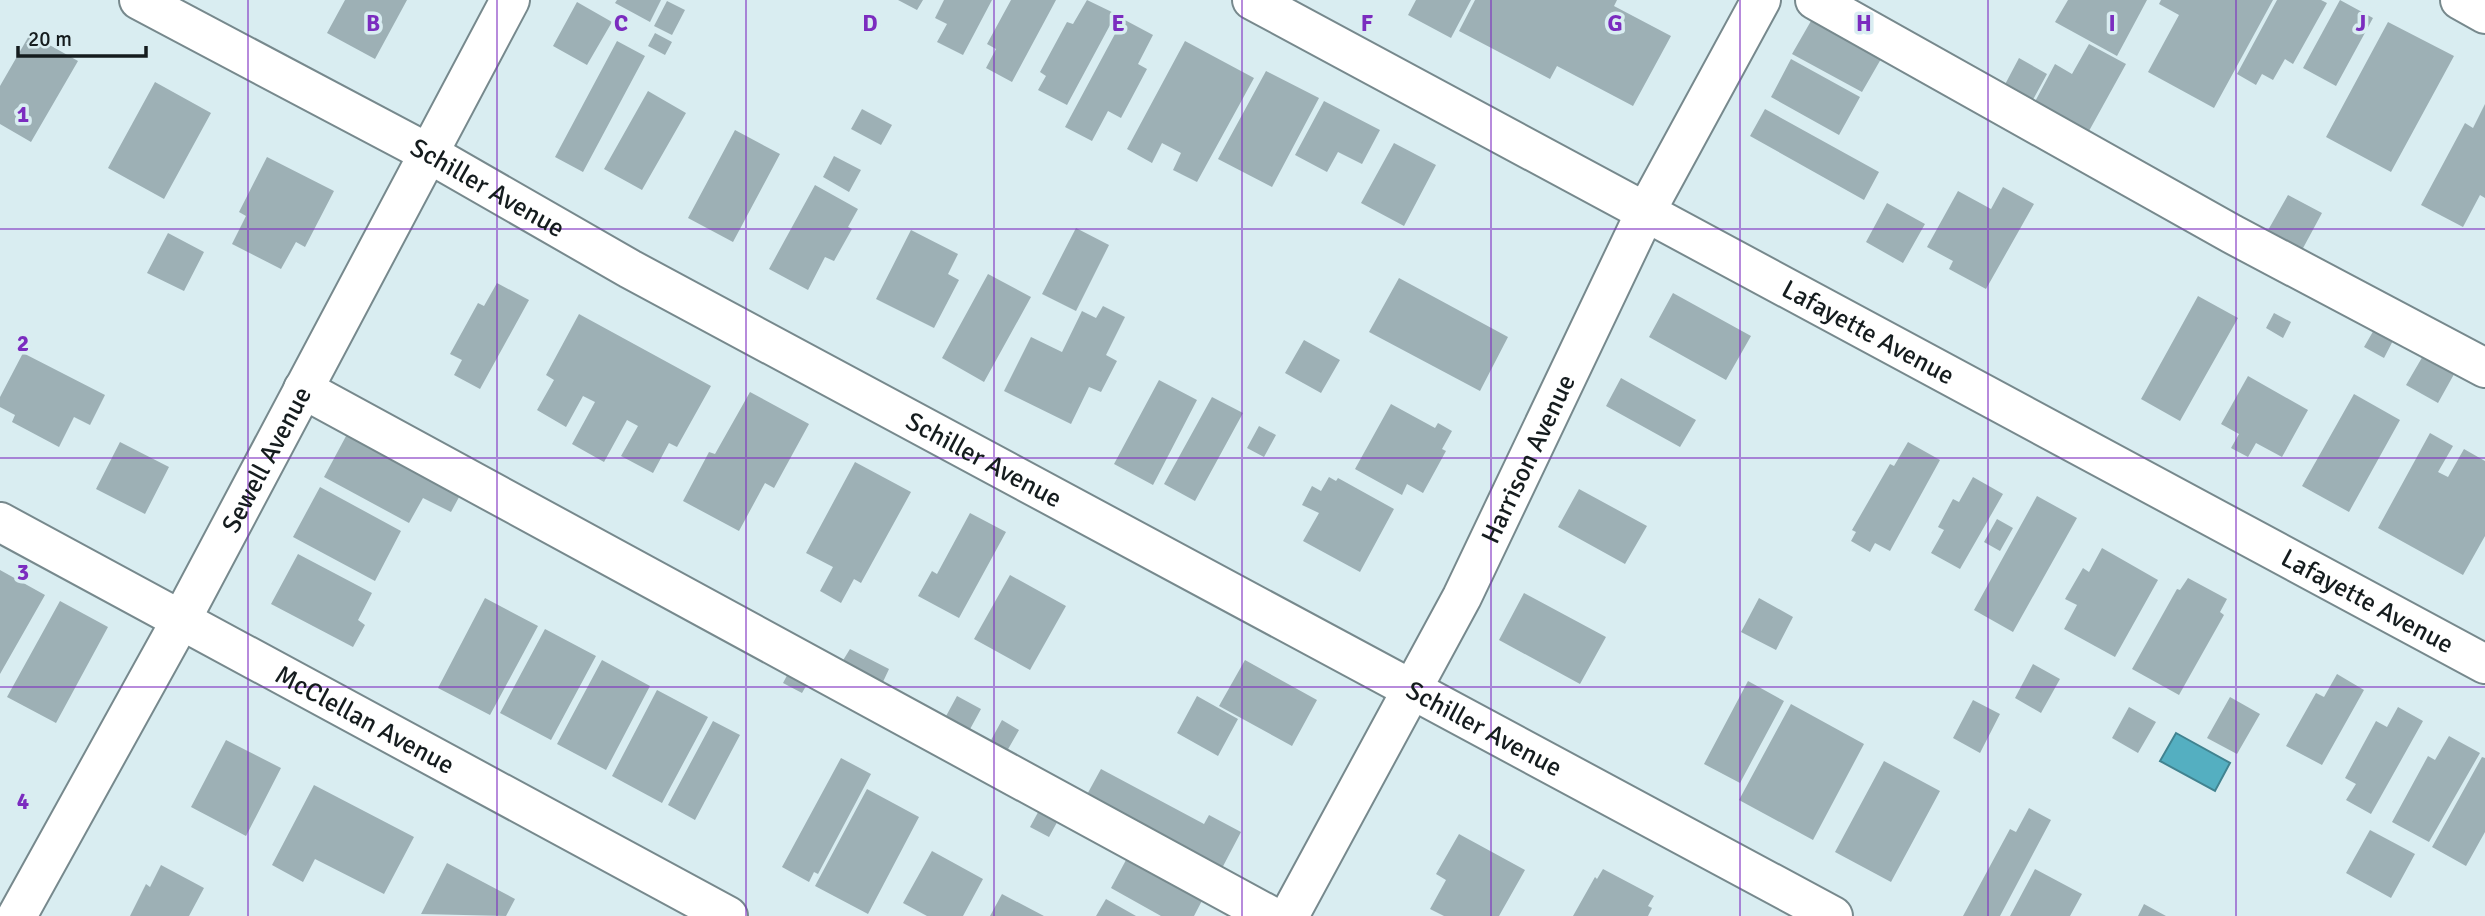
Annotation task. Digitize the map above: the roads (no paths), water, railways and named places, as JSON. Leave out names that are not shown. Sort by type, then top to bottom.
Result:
[{"type":"street","name":"Schiller Avenue","points":[[139,0],[428,153],[630,269],[1833,916]]},
{"type":"street","name":"Sewell Avenue","points":[[17,916],[181,620],[510,0]]},
{"type":"street","name":"Lafayette Avenue","points":[[1252,0],[2485,664]]},
{"type":"street","name":"Harrison Avenue","points":[[1289,916],[1462,597],[1645,213],[1761,0]]},
{"type":"street","points":[[1815,0],[2232,234],[2485,368]]},
{"type":"street","points":[[2460,0],[2485,14]]},
{"type":"street","points":[[303,389],[1271,916]]},
{"type":"street","name":"McClellan Avenue","points":[[0,522],[728,916]]},
{"type":"water","points":[[2176,733],[2230,763],[2215,791],[2160,761]]}]
